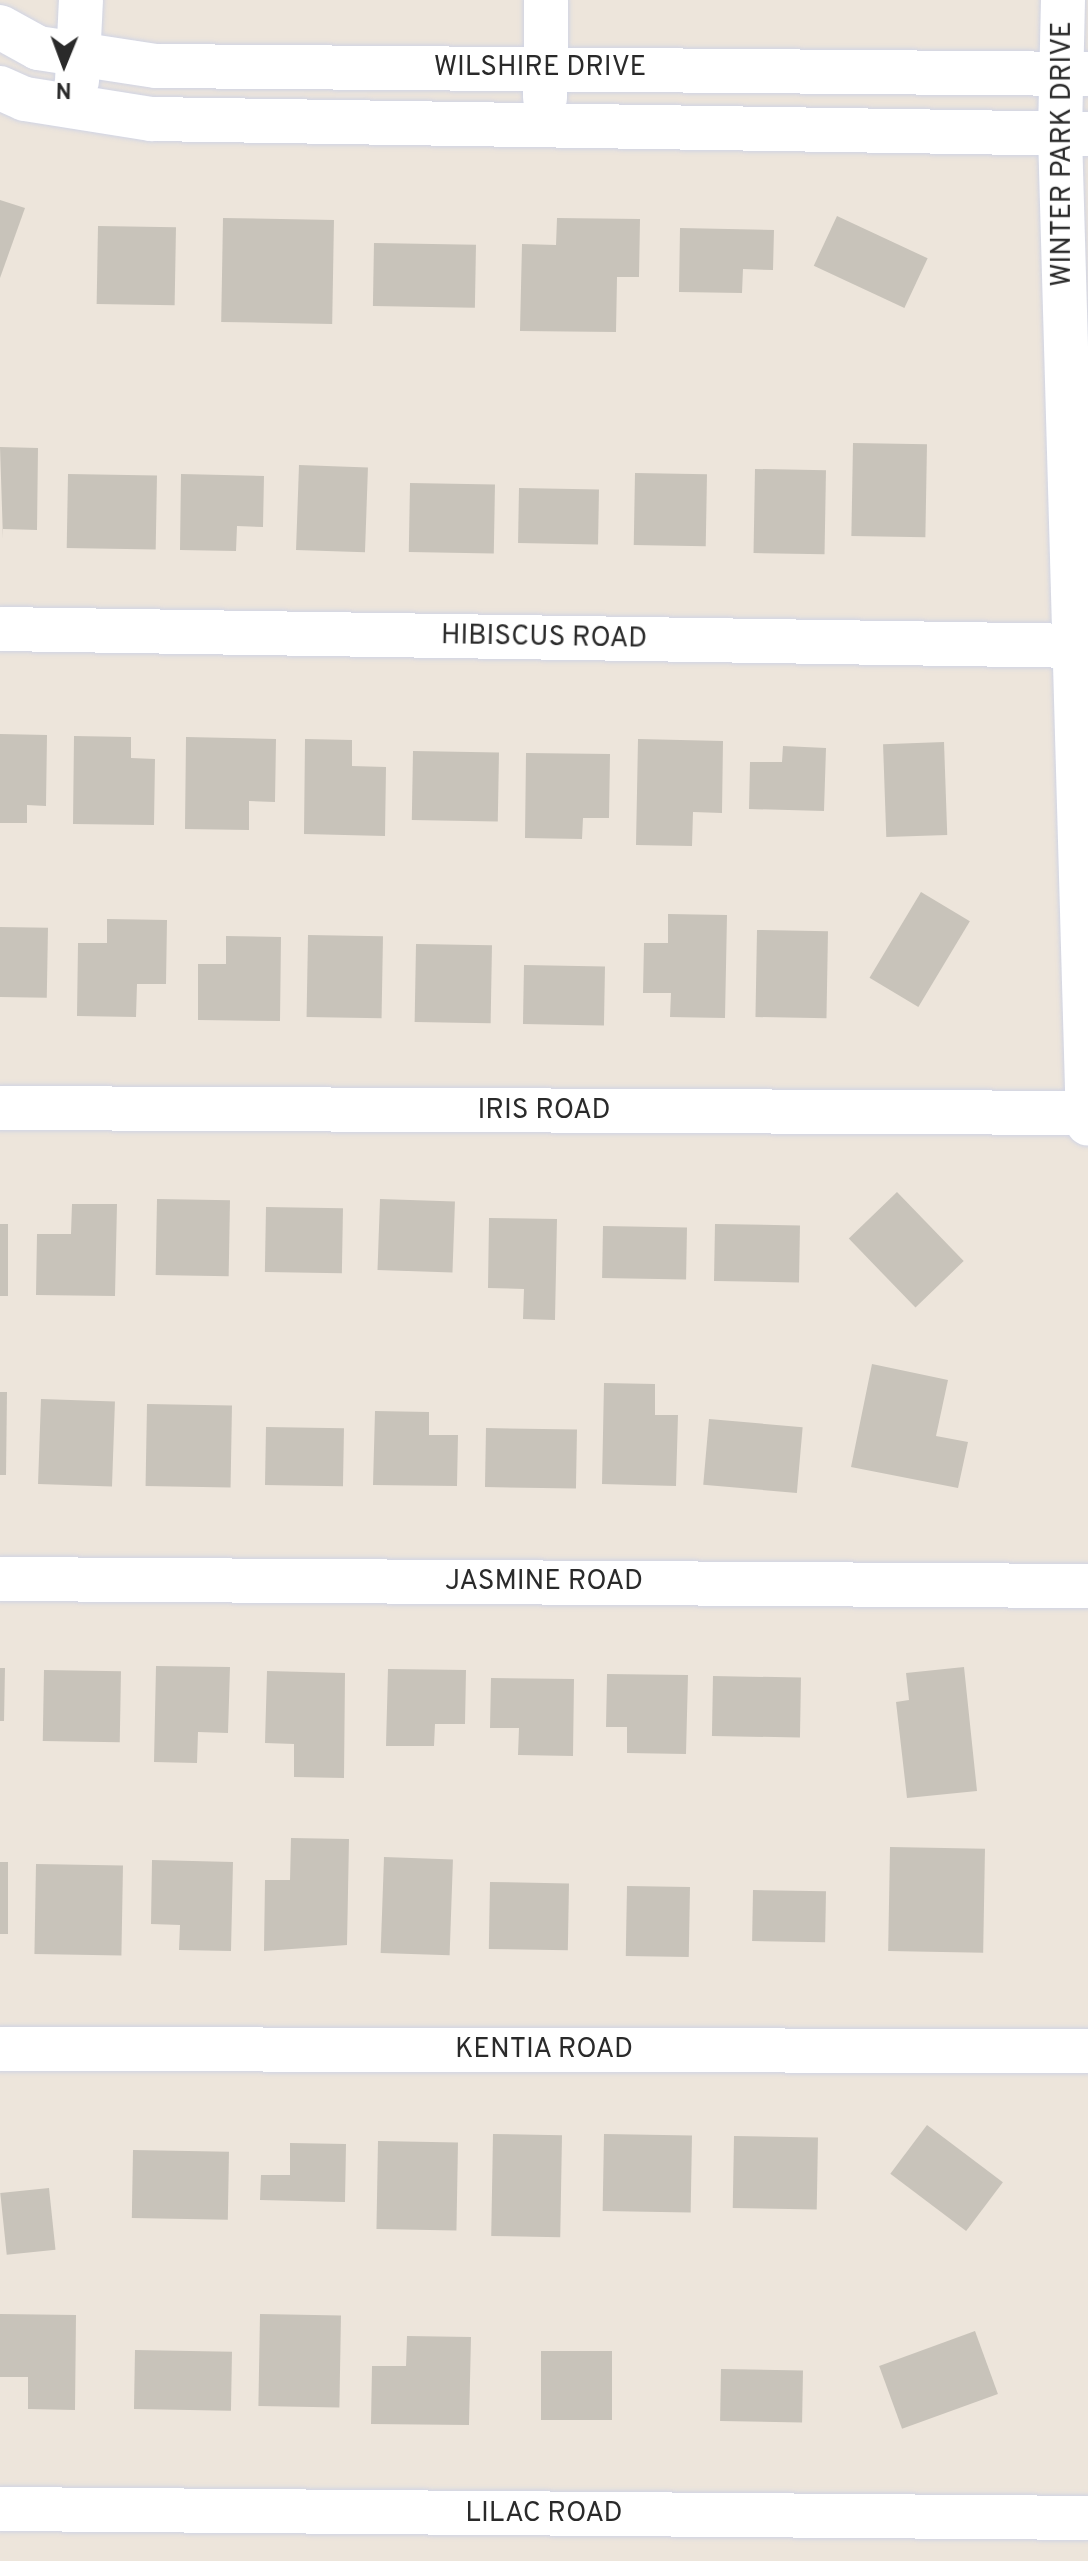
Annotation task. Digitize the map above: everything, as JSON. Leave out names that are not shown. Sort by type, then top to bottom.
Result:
[{"type":"street","points":[[74,103],[81,51],[81,0]]},
{"type":"street","points":[[545,121],[546,0]]},
{"type":"street","name":"WINTER PARK DRIVE","points":[[1063,0],[1075,74],[1088,1124]]},
{"type":"street","name":"WILSHIRE DRIVE","points":[[0,27],[38,48],[81,51],[156,66],[1075,74]]},
{"type":"street","name":"WILSHIRE DRIVE","points":[[0,88],[25,99],[74,103],[151,119],[545,121],[1074,134]]},
{"type":"street","name":"HIBISCUS ROAD","points":[[0,629],[1082,646]]},
{"type":"street","name":"IRIS ROAD","points":[[0,1108],[1088,1113]]},
{"type":"street","name":"JASMINE ROAD","points":[[0,1579],[1088,1586]]},
{"type":"street","name":"KENTIA ROAD","points":[[0,2049],[1088,2051]]},
{"type":"street","name":"LILAC ROAD","points":[[0,2509],[1088,2518]]},
{"type":"building","points":[[0,200],[25,208],[0,278]]},
{"type":"building","points":[[837,216],[928,258],[904,308],[814,266]]},
{"type":"building","points":[[223,218],[334,220],[332,324],[221,322]]},
{"type":"building","points":[[557,218],[640,219],[639,277],[617,277],[616,332],[520,331],[522,244],[556,245]]},
{"type":"building","points":[[98,226],[176,227],[175,305],[97,304]]},
{"type":"building","points":[[680,228],[774,230],[773,270],[743,269],[742,293],[679,292]]},
{"type":"building","points":[[374,243],[476,245],[475,308],[373,306]]},
{"type":"building","points":[[853,443],[927,444],[925,537],[851,536]]},
{"type":"building","points":[[0,447],[38,448],[37,530],[3,529],[3,539]]},
{"type":"building","points":[[299,465],[368,467],[365,552],[296,550]]},
{"type":"building","points":[[755,469],[826,470],[825,554],[754,553]]},
{"type":"building","points":[[635,473],[707,474],[706,546],[634,545]]},
{"type":"building","points":[[68,474],[157,476],[156,550],[67,548]]},
{"type":"building","points":[[181,474],[264,476],[263,527],[237,526],[236,551],[180,550]]},
{"type":"building","points":[[410,483],[495,484],[494,553],[409,552]]},
{"type":"building","points":[[519,488],[599,489],[598,544],[518,543]]},
{"type":"building","points":[[0,734],[47,735],[46,806],[27,805],[27,823],[0,823]]},
{"type":"building","points":[[74,736],[131,737],[131,758],[155,759],[154,825],[73,824]]},
{"type":"building","points":[[186,737],[276,739],[275,802],[249,801],[249,830],[185,829]]},
{"type":"building","points":[[305,739],[352,740],[352,766],[386,767],[385,836],[304,834]]},
{"type":"building","points":[[638,739],[723,741],[722,813],[693,812],[692,846],[636,845]]},
{"type":"building","points":[[944,742],[947,835],[886,837],[883,744]]},
{"type":"building","points":[[783,746],[826,748],[824,811],[749,809],[750,762],[782,762]]},
{"type":"building","points":[[413,751],[499,753],[498,821],[412,820]]},
{"type":"building","points":[[526,753],[610,754],[609,818],[583,818],[582,839],[525,838]]},
{"type":"building","points":[[921,892],[970,921],[918,1007],[869,978]]},
{"type":"building","points":[[668,914],[727,915],[725,1018],[670,1017],[671,993],[643,993],[644,943],[668,943]]},
{"type":"building","points":[[107,919],[167,920],[166,984],[137,984],[136,1017],[77,1016],[78,943],[107,943]]},
{"type":"building","points":[[0,927],[48,928],[47,998],[0,997]]},
{"type":"building","points":[[757,930],[828,931],[826,1018],[755,1017]]},
{"type":"building","points":[[308,935],[383,936],[382,1018],[307,1017]]},
{"type":"building","points":[[226,936],[281,937],[280,1021],[198,1020],[198,964],[226,964]]},
{"type":"building","points":[[416,944],[492,945],[491,1023],[415,1022]]},
{"type":"building","points":[[524,965],[605,966],[604,1025],[523,1024]]},
{"type":"building","points":[[897,1192],[964,1261],[915,1308],[849,1239]]},
{"type":"building","points":[[157,1199],[230,1200],[229,1276],[156,1275]]},
{"type":"building","points":[[380,1199],[455,1202],[452,1273],[378,1270]]},
{"type":"building","points":[[72,1204],[117,1204],[115,1296],[36,1295],[37,1234],[71,1234]]},
{"type":"building","points":[[266,1207],[343,1208],[342,1273],[265,1272]]},
{"type":"building","points":[[489,1218],[557,1219],[555,1320],[523,1319],[524,1289],[488,1288]]},
{"type":"building","points":[[0,1224],[8,1224],[8,1296],[0,1296]]},
{"type":"building","points":[[715,1224],[800,1225],[799,1282],[714,1281]]},
{"type":"building","points":[[603,1226],[687,1227],[686,1279],[602,1278]]},
{"type":"building","points":[[872,1364],[948,1380],[936,1436],[968,1442],[958,1488],[851,1467]]},
{"type":"building","points":[[604,1383],[655,1384],[655,1415],[678,1415],[676,1486],[602,1484]]},
{"type":"building","points":[[0,1392],[7,1392],[6,1475],[0,1475]]},
{"type":"building","points":[[41,1399],[115,1402],[112,1487],[38,1484]]},
{"type":"building","points":[[147,1404],[232,1405],[231,1487],[146,1486]]},
{"type":"building","points":[[375,1411],[429,1412],[429,1435],[458,1435],[457,1486],[373,1485]]},
{"type":"building","points":[[709,1419],[803,1427],[797,1493],[703,1485]]},
{"type":"building","points":[[266,1427],[344,1428],[343,1486],[265,1485]]},
{"type":"building","points":[[486,1428],[577,1430],[576,1489],[485,1487]]},
{"type":"building","points":[[156,1666],[230,1667],[228,1733],[198,1732],[197,1763],[154,1762]]},
{"type":"building","points":[[964,1667],[977,1791],[907,1798],[896,1702],[909,1700],[906,1673]]},
{"type":"building","points":[[0,1668],[5,1668],[4,1721],[0,1721]]},
{"type":"building","points":[[388,1669],[466,1670],[465,1724],[435,1724],[434,1746],[386,1746]]},
{"type":"building","points":[[44,1670],[121,1671],[120,1742],[43,1741]]},
{"type":"building","points":[[267,1671],[345,1673],[344,1778],[294,1777],[294,1744],[265,1743]]},
{"type":"building","points":[[607,1674],[688,1675],[686,1754],[627,1753],[627,1727],[606,1727]]},
{"type":"building","points":[[713,1676],[801,1678],[800,1738],[712,1736]]},
{"type":"building","points":[[491,1678],[574,1679],[573,1756],[518,1755],[519,1728],[490,1728]]},
{"type":"building","points":[[291,1838],[349,1839],[347,1945],[264,1951],[265,1880],[290,1880]]},
{"type":"building","points":[[890,1847],[985,1849],[983,1953],[888,1951]]},
{"type":"building","points":[[384,1857],[453,1859],[450,1955],[381,1953]]},
{"type":"building","points":[[152,1860],[233,1862],[231,1951],[179,1950],[180,1925],[151,1924]]},
{"type":"building","points":[[0,1862],[8,1862],[8,1934],[0,1934]]},
{"type":"building","points":[[36,1864],[123,1866],[121,1956],[34,1954]]},
{"type":"building","points":[[490,1882],[569,1883],[568,1950],[489,1949]]},
{"type":"building","points":[[627,1886],[690,1887],[689,1957],[626,1956]]},
{"type":"building","points":[[753,1890],[826,1891],[825,1942],[752,1941]]},
{"type":"building","points":[[927,2125],[1003,2182],[966,2231],[890,2174]]},
{"type":"building","points":[[493,2134],[562,2135],[560,2237],[491,2236]]},
{"type":"building","points":[[604,2134],[692,2136],[691,2213],[603,2211]]},
{"type":"building","points":[[734,2136],[818,2137],[817,2209],[733,2208]]},
{"type":"building","points":[[378,2141],[458,2142],[456,2230],[376,2229]]},
{"type":"building","points":[[290,2143],[346,2144],[345,2202],[260,2200],[261,2175],[290,2175]]},
{"type":"building","points":[[133,2150],[229,2152],[228,2220],[132,2218]]},
{"type":"building","points":[[49,2188],[55,2250],[7,2255],[0,2193]]},
{"type":"building","points":[[0,2314],[76,2315],[75,2410],[28,2409],[28,2377],[0,2377]]},
{"type":"building","points":[[260,2314],[341,2315],[339,2407],[258,2406]]},
{"type":"building","points":[[975,2331],[998,2394],[902,2429],[879,2366]]},
{"type":"building","points":[[407,2336],[471,2337],[469,2425],[371,2424],[372,2366],[406,2366]]},
{"type":"building","points":[[135,2350],[232,2352],[231,2411],[134,2409]]},
{"type":"building","points":[[541,2351],[612,2351],[612,2420],[541,2420]]},
{"type":"building","points":[[721,2369],[803,2370],[802,2422],[720,2421]]}]
